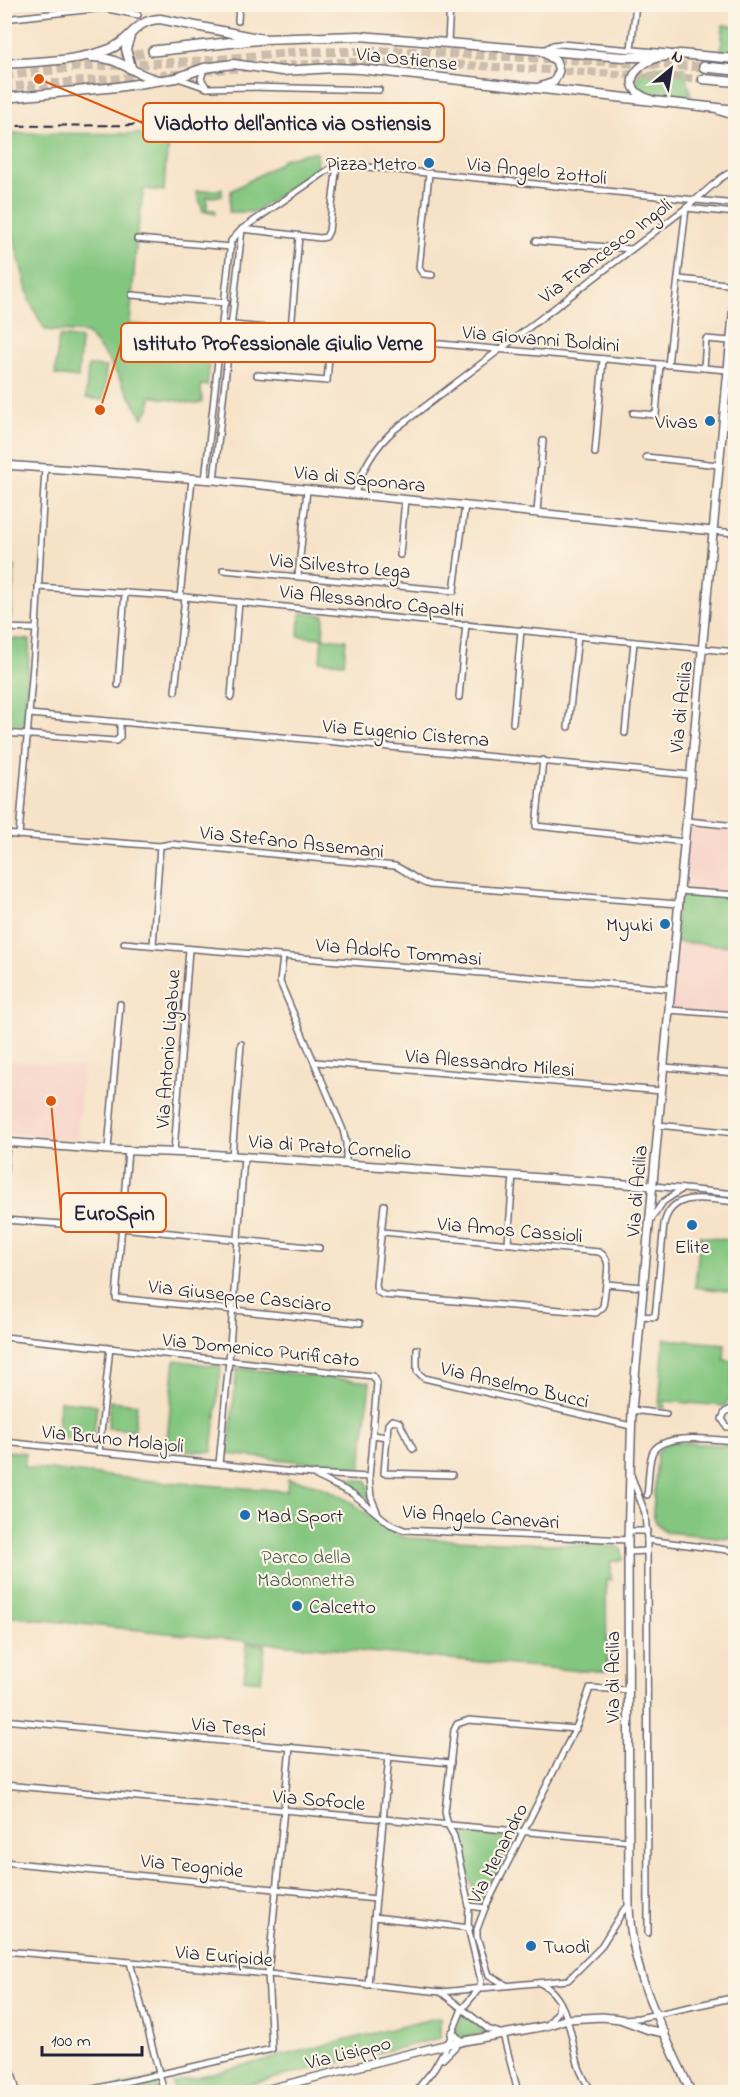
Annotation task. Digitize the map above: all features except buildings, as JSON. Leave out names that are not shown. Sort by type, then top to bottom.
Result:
[{"type":"main road","points":[[82,58],[116,46],[146,21],[160,19],[263,39]]},
{"type":"main road","points":[[131,67],[126,46],[133,31]]},
{"type":"main road","points":[[153,51],[263,39],[342,36],[448,42],[541,51],[660,57],[680,54],[735,59]]},
{"type":"main road","points":[[4,64],[104,58],[160,80]]},
{"type":"main road","name":"Via Ostiense","points":[[4,98],[117,87],[176,78],[204,68],[233,64],[285,71],[350,68],[735,110]]},
{"type":"main road","points":[[704,67],[735,70]]},
{"type":"main road","points":[[703,79],[735,82]]},
{"type":"street","points":[[238,21],[239,4]]},
{"type":"street","points":[[448,42],[450,4]]},
{"type":"street","points":[[631,49],[636,4]]},
{"type":"street","points":[[4,19],[103,6],[138,15]]},
{"type":"street","points":[[525,87],[545,86],[554,82],[558,77],[559,68],[556,61],[541,51],[553,45],[680,54]]},
{"type":"street","points":[[660,57],[637,68],[633,76],[633,83],[636,91],[641,95],[661,102]]},
{"type":"street","points":[[204,68],[201,79],[207,88]]},
{"type":"street","points":[[176,78],[207,88],[378,90]]},
{"type":"street","points":[[706,107],[735,116]]},
{"type":"street","points":[[205,480],[234,236],[337,164]]},
{"type":"street","points":[[242,229],[323,238],[328,235],[337,164]]},
{"type":"street","name":"Via Angelo Zottoli","points":[[337,164],[735,204]]},
{"type":"street","name":"Via Francesco Ingoli","points":[[355,494],[365,466],[383,441],[436,396],[686,208],[724,175],[735,169]]},
{"type":"street","points":[[429,174],[419,268],[423,274],[432,275]]},
{"type":"street","points":[[668,365],[686,208],[735,213]]},
{"type":"street","points":[[213,480],[242,229]]},
{"type":"street","points":[[291,330],[299,236]]},
{"type":"street","points":[[137,239],[231,247]]},
{"type":"street","points":[[536,242],[631,249]]},
{"type":"street","points":[[679,279],[735,284]]},
{"type":"street","name":"Via di Acilia","points":[[691,2092],[656,2014],[637,1966],[632,1944],[629,1906],[628,1531],[632,1410],[718,465],[733,341],[735,284]]},
{"type":"street","points":[[132,295],[226,303]]},
{"type":"street","name":"Via Giovanni Boldini","points":[[223,324],[728,370]]},
{"type":"street","points":[[256,375],[327,381],[331,333]]},
{"type":"street","points":[[704,368],[706,339],[733,341]]},
{"type":"street","points":[[595,453],[603,359]]},
{"type":"street","points":[[633,413],[656,415],[660,364]]},
{"type":"street","points":[[726,391],[735,392]]},
{"type":"street","points":[[537,512],[543,441]]},
{"type":"street","points":[[646,457],[718,465]]},
{"type":"street","name":"Via di Saponara","points":[[4,465],[213,480],[712,531]]},
{"type":"street","points":[[19,835],[36,630],[45,468]]},
{"type":"street","points":[[175,691],[192,479]]},
{"type":"street","points":[[298,576],[307,490]]},
{"type":"street","points":[[400,555],[405,499]]},
{"type":"street","name":"Via Silvestro Lega","points":[[223,570],[454,591],[465,505]]},
{"type":"street","points":[[712,531],[735,533]]},
{"type":"street","name":"Via Alessandro Capalti","points":[[38,587],[239,602],[735,652]]},
{"type":"street","points":[[118,685],[125,592]]},
{"type":"street","points":[[231,697],[239,602]]},
{"type":"street","points":[[459,697],[466,624]]},
{"type":"street","points":[[4,628],[36,630]]},
{"type":"street","points":[[513,723],[521,630]]},
{"type":"street","points":[[568,727],[578,636]]},
{"type":"street","points":[[625,733],[634,642]]},
{"type":"street","name":"Via Eugenio Cisterna","points":[[29,714],[690,774]]},
{"type":"street","points":[[4,733],[116,741],[120,737],[120,722]]},
{"type":"street","points":[[543,760],[536,826],[685,842]]},
{"type":"street","points":[[687,821],[735,826]]},
{"type":"street","name":"Via Stefano Assemani","points":[[4,834],[160,846],[170,843],[395,866],[421,883],[430,885],[678,904]]},
{"type":"street","points":[[153,945],[160,846]]},
{"type":"street","points":[[680,891],[735,895]]},
{"type":"street","name":"Via Adolfo Tommasi","points":[[124,943],[671,989]]},
{"type":"street","name":"Via Antonio Ligabue","points":[[174,1152],[189,949]]},
{"type":"street","points":[[284,957],[280,982],[344,1131],[346,1164]]},
{"type":"street","points":[[108,1150],[120,1004]]},
{"type":"street","points":[[669,1010],[735,1015]]},
{"type":"street","points":[[232,1156],[241,1044]]},
{"type":"street","name":"Via Alessandro Milesi","points":[[315,1062],[662,1091]]},
{"type":"street","points":[[664,1067],[735,1073]]},
{"type":"street","points":[[658,1125],[735,1133]]},
{"type":"street","points":[[4,1178],[6,1142]]},
{"type":"street","name":"Via di Prato Cornelio","points":[[6,1142],[653,1186]]},
{"type":"street","points":[[122,1228],[128,1150]]},
{"type":"street","points":[[219,1464],[244,1157]]},
{"type":"street","points":[[507,1243],[513,1175]]},
{"type":"street","points":[[653,1186],[735,1194]]},
{"type":"street","points":[[650,1221],[663,1202],[682,1189]]},
{"type":"street","points":[[719,1200],[720,1192]]},
{"type":"street","points":[[641,1316],[655,1317],[666,1216],[681,1201],[688,1198],[735,1202]]},
{"type":"street","points":[[384,1205],[376,1288],[383,1294],[596,1313],[603,1307],[606,1284],[644,1287]]},
{"type":"street","points":[[4,1220],[122,1228],[319,1248]]},
{"type":"street","name":"Via Giuseppe Casciaro","points":[[122,1228],[116,1298],[360,1323]]},
{"type":"street","name":"Via Amos Cassioli","points":[[382,1232],[601,1253],[608,1262],[606,1284]]},
{"type":"street","name":"Via Domenico Purificato","points":[[4,1337],[375,1377],[377,1383],[369,1477],[371,1497],[378,1514]]},
{"type":"street","points":[[99,1452],[110,1347]]},
{"type":"street","name":"Via Anselmo Bucci","points":[[417,1349],[417,1371],[424,1378],[631,1426]]},
{"type":"street","points":[[735,1411],[731,1409],[725,1412],[722,1419],[727,1427],[735,1427]]},
{"type":"street","points":[[632,1410],[666,1414]]},
{"type":"street","points":[[413,1449],[399,1422],[392,1420],[388,1424],[384,1473],[452,1475]]},
{"type":"street","points":[[373,1435],[387,1437]]},
{"type":"street","points":[[647,1496],[653,1452],[660,1444],[673,1439],[735,1441]]},
{"type":"street","name":"Via Bruno Molajoli","points":[[4,1442],[219,1464]]},
{"type":"street","name":"Via Angelo Canevari","points":[[219,1464],[313,1474],[369,1477]]},
{"type":"street","name":"Via Angelo Canevari","points":[[313,1474],[353,1494],[395,1527],[413,1531],[628,1540]]},
{"type":"street","points":[[630,1474],[645,1513],[647,1540],[648,1933]]},
{"type":"street","points":[[628,1531],[646,1531]]},
{"type":"street","points":[[647,1540],[735,1551]]},
{"type":"street","points":[[628,1552],[646,1551]]},
{"type":"street","name":"Via Menandro","points":[[507,1986],[489,1975],[477,1937],[477,1929],[485,1908],[576,1729],[590,1688],[628,1690]]},
{"type":"street","name":"Via Tespi","points":[[4,1720],[451,1763]]},
{"type":"street","points":[[432,2072],[448,2044],[462,2009],[479,1989],[481,1981],[468,1927],[469,1906],[454,1836],[445,1812],[454,1730],[457,1724],[469,1720],[576,1729]]},
{"type":"street","points":[[80,2092],[272,2049],[268,1974],[290,1747]]},
{"type":"street","points":[[368,1985],[389,1756]]},
{"type":"street","name":"Via Sofocle","points":[[4,1785],[630,1841]]},
{"type":"street","name":"Via Teognide","points":[[4,1862],[376,1899]]},
{"type":"street","points":[[469,1906],[485,1908]]},
{"type":"street","points":[[507,1986],[568,1980],[573,1977],[600,1948],[623,1911],[629,1906]]},
{"type":"street","points":[[374,1917],[477,1929]]},
{"type":"street","name":"Via Euripide","points":[[4,1951],[441,1992],[507,1986]]},
{"type":"street","points":[[130,1962],[164,2092]]},
{"type":"street","points":[[538,1983],[552,1990],[567,2019],[579,2067],[592,2092]]},
{"type":"street","points":[[441,1992],[488,2029],[503,2034],[518,2092]]},
{"type":"street","points":[[620,2019],[639,2018],[735,1997]]},
{"type":"street","points":[[546,2026],[558,2013],[559,2003]]},
{"type":"street","name":"Via Lisippo","points":[[257,2092],[448,2044],[546,2026],[567,2019],[587,2017],[620,2019],[664,2033]]},
{"type":"street","points":[[415,2092],[461,2042],[452,2033]]},
{"type":"street","points":[[4,2042],[17,2092]]},
{"type":"shaded area","points":[[687,821],[735,826],[735,1015],[669,1010]]},
{"type":"shaded area","points":[[4,1060],[83,1067],[77,1140],[5,1133]]},
{"type":"green space","points":[[723,25],[735,26],[735,53],[721,52]]},
{"type":"green space","points":[[655,67],[685,68],[692,102],[663,99],[644,93],[637,81],[641,71]]},
{"type":"green space","points":[[5,133],[162,134],[169,147],[164,191],[144,189],[137,234],[130,324],[213,332],[207,386],[201,385],[202,402],[195,404],[151,396],[150,407],[143,418],[108,359],[87,333],[45,330],[30,302],[12,231],[5,214]]},
{"type":"green space","points":[[317,153],[317,170],[254,212],[229,212],[231,191],[280,163],[283,159]]},
{"type":"green space","points":[[222,188],[222,196],[207,197],[207,210],[215,210],[215,214],[203,211],[196,191]]},
{"type":"green space","points":[[59,336],[81,339],[78,378],[55,375]]},
{"type":"green space","points":[[88,366],[106,367],[104,400],[86,398]]},
{"type":"green space","points":[[4,566],[15,566],[11,618],[5,618]]},
{"type":"green space","points":[[301,613],[324,615],[323,638],[346,640],[344,663],[320,661],[322,638],[298,636]]},
{"type":"green space","points":[[4,638],[30,640],[24,725],[5,724]]},
{"type":"green space","points":[[678,891],[735,895],[735,946],[675,942]]},
{"type":"green space","points":[[700,1236],[735,1241],[735,1292],[695,1287]]},
{"type":"green space","points":[[664,1339],[725,1344],[724,1360],[733,1361],[731,1394],[725,1406],[665,1401],[665,1408],[659,1408]]},
{"type":"green space","points":[[175,1360],[221,1367],[212,1452],[166,1449]]},
{"type":"green space","points":[[237,1368],[370,1382],[361,1468],[228,1454]]},
{"type":"green space","points":[[60,1401],[97,1405],[93,1441],[57,1437]]},
{"type":"green space","points":[[110,1401],[137,1404],[134,1430],[108,1428]]},
{"type":"green space","points":[[672,1442],[735,1446],[735,1539],[667,1532],[657,1524],[653,1513],[657,1454],[663,1446]]},
{"type":"green space","name":"Parco della Madonnetta","points":[[5,1451],[26,1453],[24,1467],[153,1481],[287,1491],[288,1479],[298,1480],[316,1485],[351,1502],[387,1529],[407,1538],[618,1547],[622,1551],[623,1560],[611,1561],[611,1580],[606,1580],[607,1671],[582,1671],[245,1641],[5,1616]]},
{"type":"green space","points":[[343,1478],[367,1481],[370,1499],[340,1481]]},
{"type":"green space","points":[[247,1643],[265,1645],[261,1681],[244,1679]]},
{"type":"green space","points":[[463,1834],[507,1837],[511,1846],[484,1901],[476,1900],[459,1840]]},
{"type":"green space","points":[[462,2014],[487,2033],[459,2038],[456,2030]]},
{"type":"green space","points":[[440,2017],[440,2038],[218,2092],[175,2092],[172,2083]]},
{"type":"green space","points":[[156,2079],[159,2092],[93,2092]]},
{"type":"tunnel","points":[[108,61],[153,51]]},
{"type":"tunnel","points":[[4,76],[78,67],[204,61],[296,52],[403,51],[704,67]]},
{"type":"tunnel","points":[[265,67],[338,62],[413,62],[703,79]]},
{"type":"tunnel","points":[[205,71],[246,68]]},
{"type":"tunnel","points":[[4,87],[187,73]]},
{"type":"railway","points":[[4,126],[424,123]]},
{"type":"place","name":"Viadotto dell'antica via Ostiensis","points":[[39,79]]},
{"type":"place","name":"Pizza Metro","points":[[429,163]]},
{"type":"place","name":"Istituto Professionale Giulio Verne","points":[[100,410]]},
{"type":"place","name":"Vivas","points":[[710,421]]},
{"type":"place","name":"Myuki","points":[[665,924]]},
{"type":"place","name":"EuroSpin","points":[[51,1101]]},
{"type":"place","name":"Elite","points":[[692,1225]]},
{"type":"place","name":"Mad Sport","points":[[245,1515]]},
{"type":"place","name":"Calcetto","points":[[297,1606]]},
{"type":"place","name":"Tuodì","points":[[531,1946]]}]
